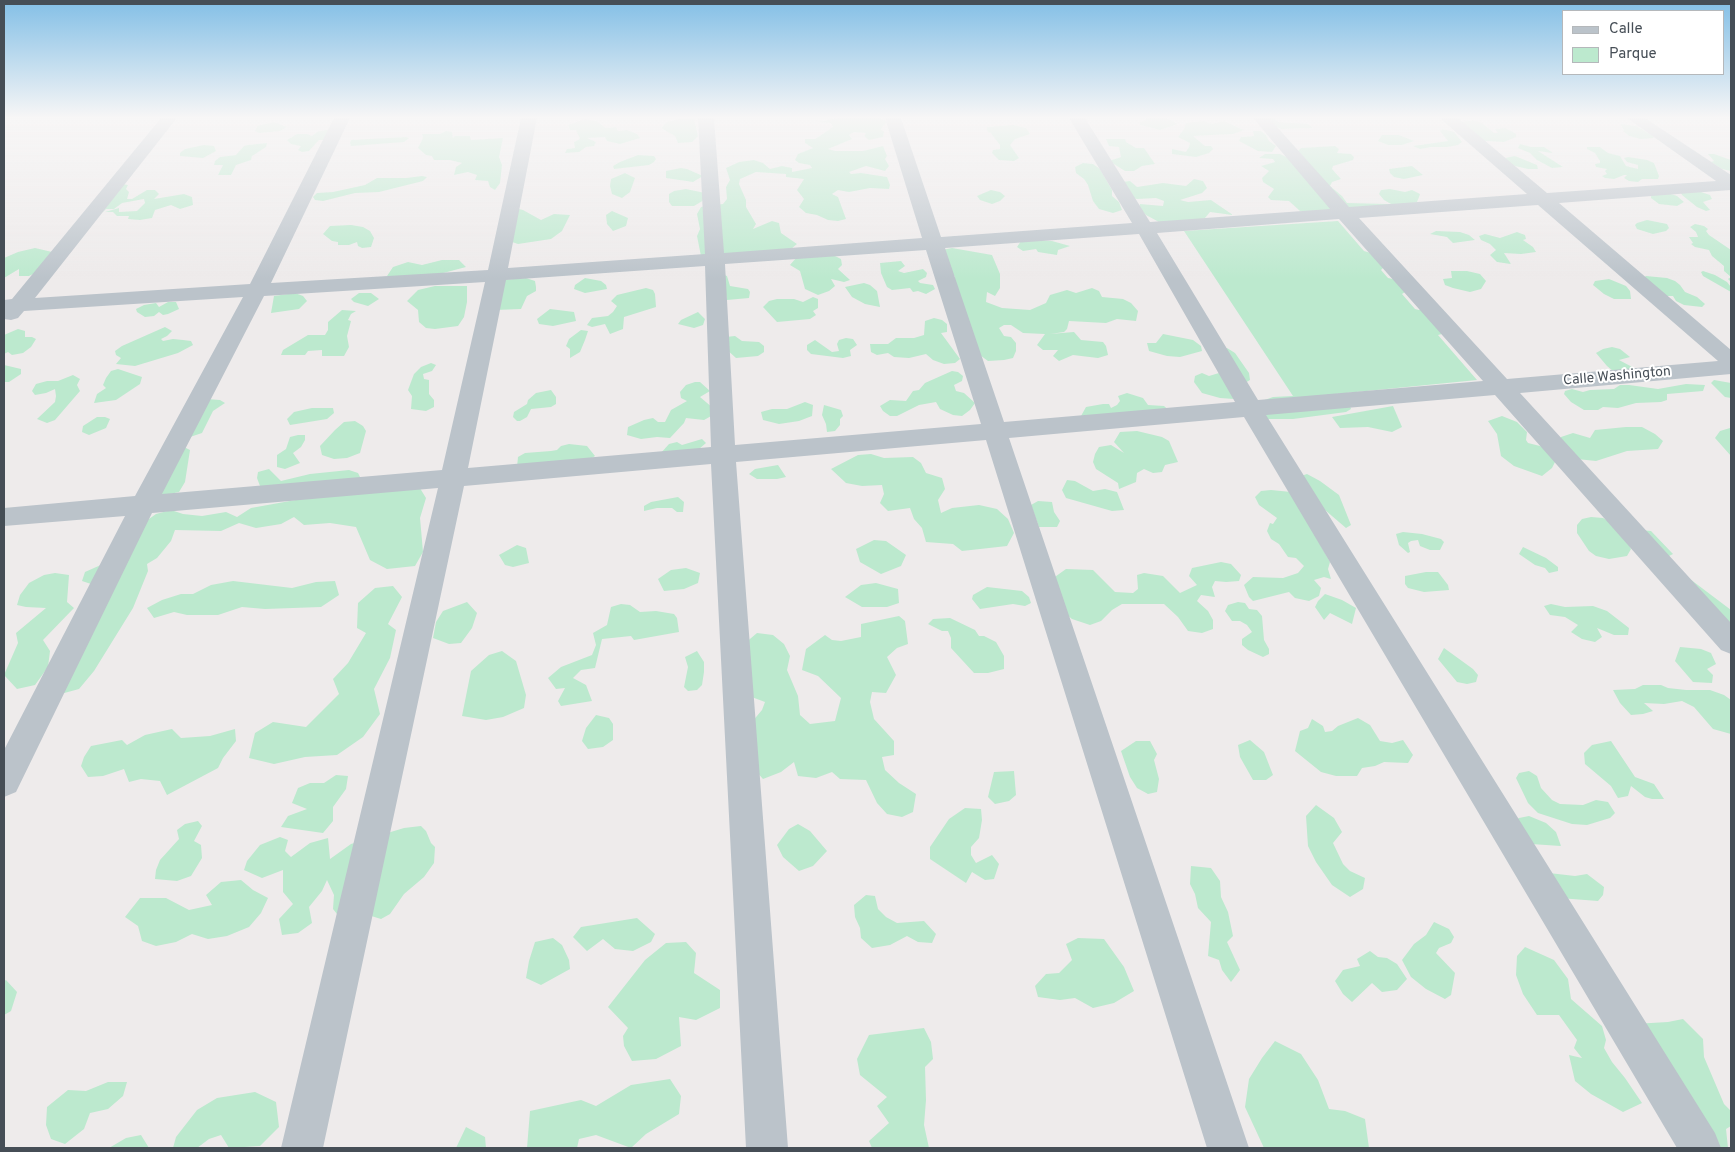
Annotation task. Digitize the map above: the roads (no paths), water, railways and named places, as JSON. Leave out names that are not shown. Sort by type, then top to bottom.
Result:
[{"type":"street","points":[[4,323],[11,306],[124,172]]},
{"type":"street","points":[[4,782],[143,505],[257,290],[315,172]]},
{"type":"street","points":[[302,1148],[453,478],[519,172]]},
{"type":"street","points":[[709,172],[723,455],[767,1148]]},
{"type":"street","points":[[910,172],[1228,1148]]},
{"type":"street","points":[[1110,172],[1251,409],[1700,1148]]},
{"type":"street","points":[[1308,172],[1731,642]]},
{"type":"street","points":[[1511,172],[1731,361]]},
{"type":"street","points":[[1713,172],[1731,184]]},
{"type":"street","points":[[11,306],[497,275],[1144,227],[1544,200],[1731,184]]},
{"type":"street","name":"Calle Washington","points":[[4,517],[1731,367]]}]
